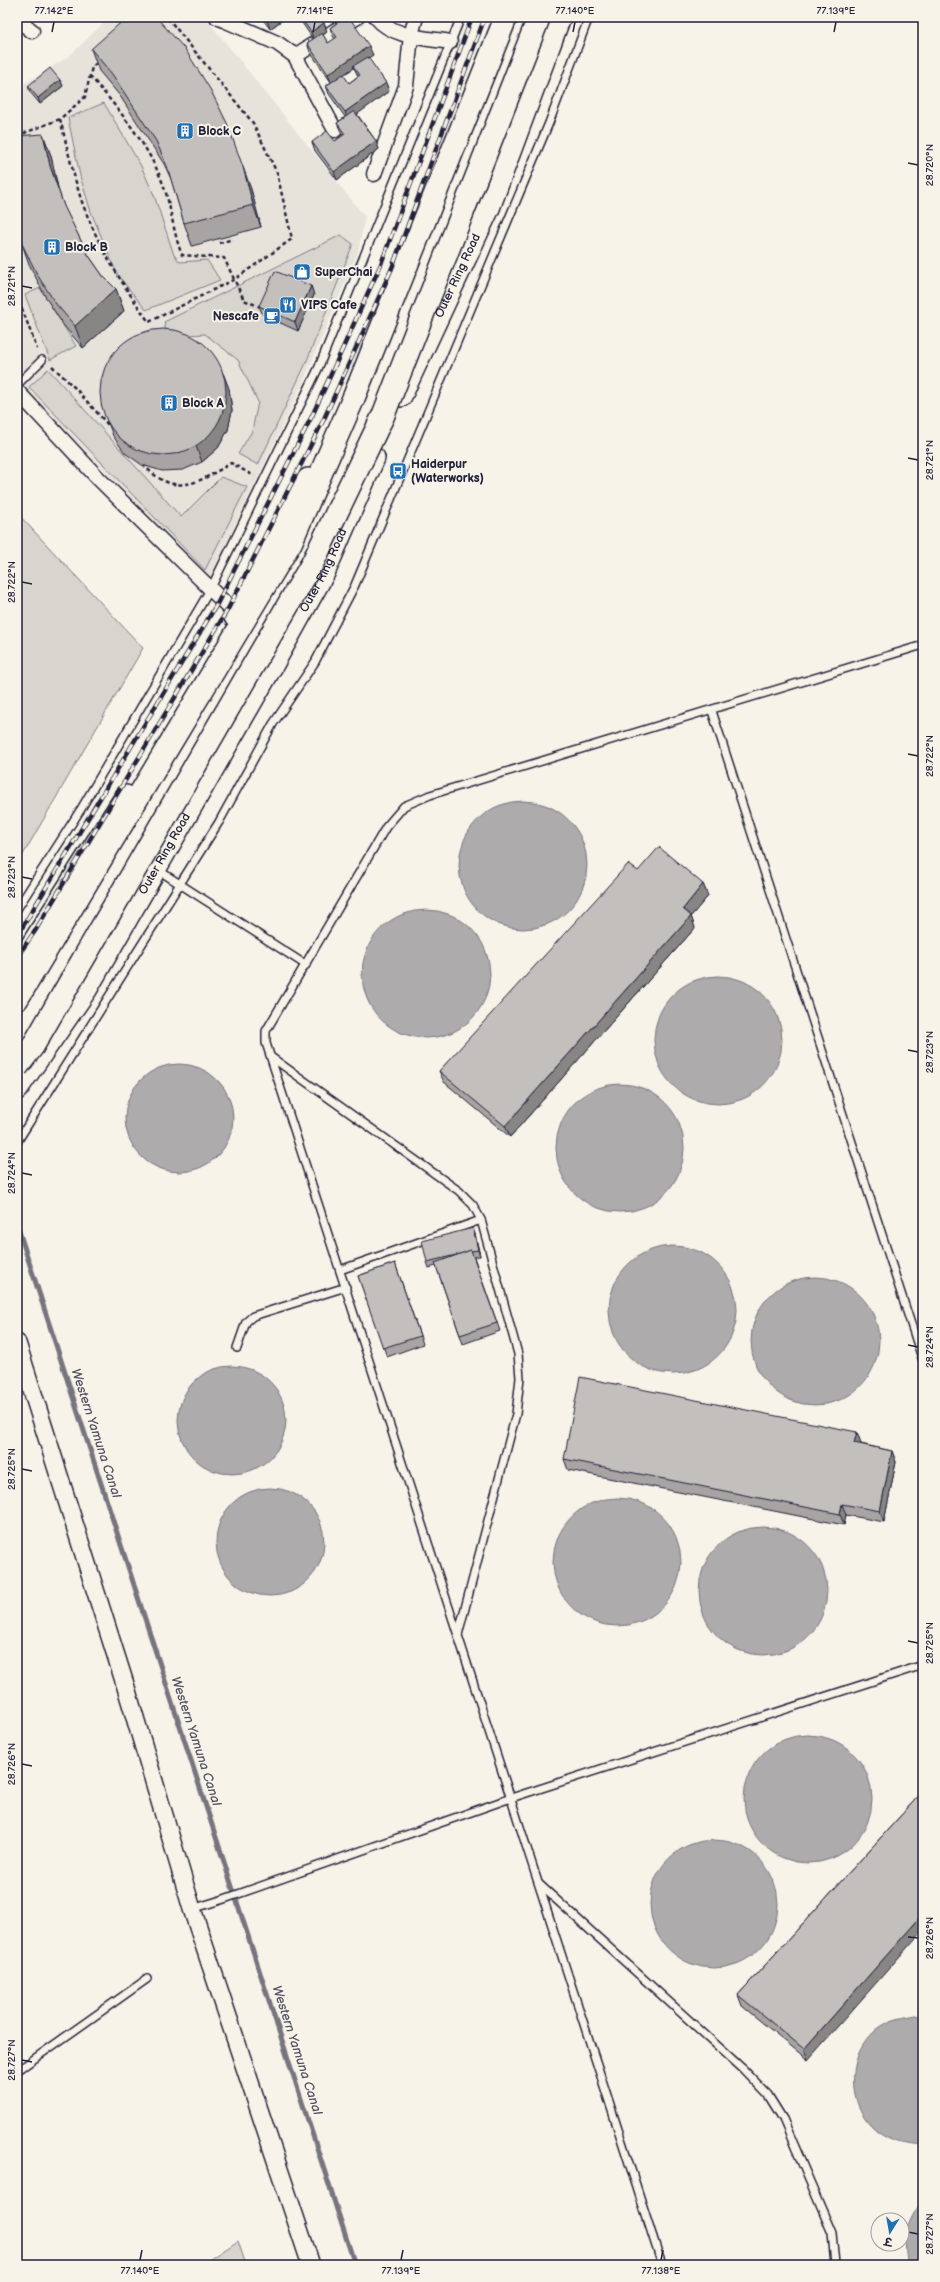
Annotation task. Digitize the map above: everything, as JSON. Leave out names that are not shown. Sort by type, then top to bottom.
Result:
[{"type":"highway","points":[[17,999],[291,542],[354,397],[506,17]]},
{"type":"highway","name":"Outer Ring Road","points":[[17,1067],[33,1046],[313,562],[383,416],[552,20]]},
{"type":"main road","points":[[17,968],[54,913],[208,665],[301,494],[356,371],[495,17]]},
{"type":"main road","points":[[532,17],[552,20]]},
{"type":"main road","name":"Outer Ring Road","points":[[17,1089],[86,990],[324,573],[424,344],[489,208],[552,20]]},
{"type":"street","points":[[217,17],[277,43],[295,56],[335,130]]},
{"type":"street","points":[[295,56],[357,17]]},
{"type":"street","points":[[376,17],[381,23],[397,33],[450,42]]},
{"type":"street","points":[[374,174],[406,86],[411,35],[416,17]]},
{"type":"street","points":[[17,19],[32,31]]},
{"type":"street","points":[[17,391],[98,478],[236,614]]},
{"type":"street","points":[[17,1343],[121,1670],[192,1909],[311,2265]]},
{"type":"lane","points":[[17,909],[81,809],[211,588],[318,369],[461,17]]},
{"type":"lane","points":[[17,1142],[220,822],[274,724],[315,662],[355,585],[549,124],[589,17]]},
{"type":"lane","points":[[17,385],[42,360]]},
{"type":"lane","points":[[662,2265],[266,1043],[266,1031],[386,827],[404,806],[430,795],[712,711],[923,645]]},
{"type":"lane","points":[[712,711],[923,1361]]},
{"type":"lane","points":[[156,868],[306,965]]},
{"type":"lane","points":[[271,1057],[459,1191],[473,1205],[481,1220],[518,1354],[520,1378],[516,1414],[458,1635]]},
{"type":"lane","points":[[340,1270],[481,1220]]},
{"type":"lane","points":[[237,1348],[246,1322],[253,1316],[346,1288]]},
{"type":"lane","points":[[192,1909],[511,1798],[923,1666]]},
{"type":"lane","points":[[539,1883],[743,2069],[768,2095],[783,2120],[832,2233],[834,2265]]},
{"type":"lane","points":[[17,2071],[147,1979]]},
{"type":"path","points":[[60,119],[82,201],[102,248],[121,283],[149,322],[235,279],[292,239],[277,173],[253,123],[166,17]]},
{"type":"path","points":[[17,136],[60,119],[84,97],[92,67],[103,57]]},
{"type":"path","points":[[90,76],[131,124],[158,171],[166,194],[176,239],[182,255],[224,258],[244,300],[265,308]]},
{"type":"path","points":[[225,237],[226,241]]},
{"type":"path","points":[[219,243],[234,240]]},
{"type":"path","points":[[17,295],[42,360],[54,368],[70,383],[115,433]]},
{"type":"path","points":[[140,461],[150,472],[164,482],[184,484],[200,482],[231,463],[263,482]]},
{"type":"shaded area","points":[[110,17],[205,17],[365,217],[358,252],[302,385],[209,580],[17,379],[17,88],[68,57]]},
{"type":"shaded area","points":[[104,103],[141,166],[154,195],[174,255],[180,262],[207,260],[220,280],[146,310],[117,274],[91,212],[80,176],[68,118]]},
{"type":"shaded area","points":[[341,235],[353,244],[306,363],[258,465],[238,454],[252,431],[258,402],[238,360],[205,334],[167,336],[164,322]]},
{"type":"shaded area","points":[[40,288],[76,346],[50,360],[25,295]]},
{"type":"shaded area","points":[[48,369],[181,517],[221,477],[247,487],[205,570],[29,387]]},
{"type":"shaded area","points":[[17,513],[143,648],[17,865]]},
{"type":"shaded area","points":[[529,801],[553,808],[564,815],[573,824],[582,840],[586,852],[586,878],[580,895],[573,906],[564,915],[553,922],[536,928],[517,929],[493,922],[482,915],[473,906],[466,895],[460,878],[459,859],[466,835],[473,824],[482,815],[493,808],[510,802]]},
{"type":"shaded area","points":[[432,910],[456,917],[467,924],[476,933],[485,949],[489,961],[489,987],[483,1004],[476,1015],[467,1024],[456,1031],[439,1037],[420,1038],[396,1031],[385,1024],[376,1015],[369,1004],[363,987],[362,968],[369,944],[376,933],[385,924],[396,917],[413,911]]},
{"type":"shaded area","points":[[724,976],[748,983],[759,990],[768,999],[777,1015],[781,1027],[781,1053],[775,1070],[768,1081],[759,1090],[748,1097],[731,1103],[712,1104],[688,1097],[677,1090],[668,1081],[661,1070],[655,1053],[654,1034],[661,1010],[668,999],[677,990],[688,983],[705,977]]},
{"type":"shaded area","points":[[179,1064],[200,1068],[217,1080],[229,1097],[233,1118],[229,1139],[217,1156],[200,1168],[179,1172],[158,1168],[141,1156],[129,1139],[125,1118],[129,1097],[141,1080],[158,1068]]},
{"type":"shaded area","points":[[626,1084],[650,1091],[661,1098],[670,1107],[679,1123],[683,1135],[683,1161],[677,1178],[670,1189],[661,1198],[650,1205],[633,1211],[614,1212],[590,1205],[579,1198],[570,1189],[563,1178],[557,1161],[556,1142],[563,1118],[570,1107],[579,1098],[590,1091],[607,1085]]},
{"type":"shaded area","points":[[679,1246],[703,1253],[714,1260],[723,1269],[732,1285],[736,1297],[736,1323],[730,1340],[723,1351],[714,1360],[703,1367],[686,1373],[667,1374],[643,1367],[632,1360],[623,1351],[616,1340],[610,1323],[609,1304],[616,1280],[623,1269],[632,1260],[643,1253],[660,1247]]},
{"type":"shaded area","points":[[821,1277],[845,1284],[856,1291],[865,1300],[874,1316],[878,1328],[878,1354],[872,1371],[865,1382],[856,1391],[845,1398],[828,1404],[809,1405],[785,1398],[774,1391],[765,1382],[758,1371],[752,1354],[751,1335],[758,1311],[765,1300],[774,1291],[785,1284],[802,1278]]},
{"type":"shaded area","points":[[232,1366],[253,1370],[270,1382],[282,1399],[286,1420],[282,1441],[270,1458],[253,1470],[232,1474],[211,1470],[194,1458],[182,1441],[178,1420],[182,1399],[194,1382],[211,1370]]},
{"type":"shaded area","points":[[270,1488],[291,1492],[308,1504],[320,1521],[324,1542],[320,1563],[308,1580],[291,1592],[270,1596],[249,1592],[232,1580],[220,1563],[216,1542],[220,1521],[232,1504],[249,1492]]},
{"type":"shaded area","points":[[623,1498],[647,1505],[658,1512],[667,1521],[676,1537],[680,1549],[680,1575],[674,1592],[667,1603],[658,1612],[647,1619],[630,1625],[611,1626],[587,1619],[576,1612],[567,1603],[560,1592],[554,1575],[553,1556],[560,1532],[567,1521],[576,1512],[587,1505],[604,1499]]},
{"type":"shaded area","points":[[769,1527],[793,1534],[804,1541],[813,1550],[822,1566],[826,1578],[826,1604],[820,1621],[813,1632],[804,1641],[793,1648],[776,1654],[757,1655],[733,1648],[722,1641],[713,1632],[706,1621],[700,1604],[699,1585],[706,1561],[713,1550],[722,1541],[733,1534],[750,1528]]},
{"type":"shaded area","points":[[814,1735],[838,1742],[849,1749],[858,1758],[867,1774],[871,1786],[871,1812],[865,1829],[858,1840],[849,1849],[838,1856],[821,1862],[802,1863],[778,1856],[767,1849],[758,1840],[751,1829],[745,1812],[744,1793],[751,1769],[758,1758],[767,1749],[778,1742],[795,1736]]},
{"type":"shaded area","points":[[720,1840],[744,1847],[755,1854],[764,1863],[773,1879],[777,1891],[777,1917],[771,1934],[764,1945],[755,1954],[744,1961],[727,1967],[708,1968],[684,1961],[673,1954],[664,1945],[657,1934],[651,1917],[650,1898],[657,1874],[664,1863],[673,1854],[684,1847],[701,1841]]},
{"type":"shaded area","points":[[915,2015],[923,2017],[923,2144],[902,2142],[882,2134],[868,2121],[858,2105],[854,2086],[855,2067],[861,2048],[873,2033],[891,2021]]},
{"type":"shaded area","points":[[923,2199],[923,2265],[908,2265],[906,2252],[910,2252],[910,2221]]},
{"type":"shaded area","points":[[238,2241],[246,2265],[202,2265]]},
{"type":"building","name":"Block C","points":[[127,17],[156,17],[185,49],[210,89],[227,123],[243,167],[253,205],[184,223],[167,166],[156,141],[112,74],[91,49]]},
{"type":"building","points":[[264,17],[271,17],[267,20]]},
{"type":"building","points":[[300,17],[319,17],[324,23],[311,32]]},
{"type":"building","points":[[345,17],[349,17],[369,46],[328,74],[307,43],[322,33],[328,43],[337,37],[330,28]]},
{"type":"building","points":[[368,57],[386,83],[345,112],[326,86],[343,74],[349,83],[360,75],[353,66]]},
{"type":"building","points":[[50,68],[60,80],[38,98],[28,86]]},
{"type":"building","points":[[354,111],[376,141],[334,172],[312,142],[327,131],[335,141],[345,134],[337,123]]},
{"type":"building","name":"Block B","points":[[43,134],[50,166],[64,206],[87,253],[103,276],[116,289],[75,326],[56,304],[38,276],[21,242],[17,230],[17,136]]},
{"type":"building","name":"VIPS Cafe","points":[[275,271],[311,286],[295,322],[259,306]]},
{"type":"building","name":"Block A","points":[[163,329],[187,334],[198,340],[211,352],[221,368],[226,392],[221,416],[215,427],[203,440],[187,450],[163,455],[139,450],[128,444],[115,432],[105,416],[100,392],[105,368],[111,357],[123,344],[139,334]]},
{"type":"building","points":[[659,847],[703,884],[683,909],[691,916],[505,1126],[439,1071],[628,864],[638,871]]},
{"type":"building","points":[[473,1228],[478,1250],[471,1250],[427,1262],[422,1241]]},
{"type":"building","points":[[471,1250],[497,1323],[460,1335],[435,1263]]},
{"type":"building","points":[[395,1263],[420,1336],[383,1348],[358,1276]]},
{"type":"building","points":[[580,1377],[857,1432],[854,1443],[892,1451],[880,1511],[842,1504],[840,1514],[564,1459]]},
{"type":"building","points":[[923,1791],[923,1914],[804,2049],[738,1995]]},
{"type":"waterway","name":"Western Yamuna Canal","points":[[17,1225],[355,2265]]},
{"type":"railway","points":[[17,936],[217,604],[312,416],[381,264],[472,17]]},
{"type":"railway","points":[[17,957],[35,931],[228,609],[323,421],[392,268],[485,17]]},
{"type":"place","name":"Block C","points":[[185,131]]},
{"type":"place","name":"Block B","points":[[52,247]]},
{"type":"place","name":"SuperChai","points":[[302,272]]},
{"type":"place","name":"VIPS Cafe","points":[[288,305]]},
{"type":"place","name":"Nescafe","points":[[272,316]]},
{"type":"place","name":"Block A","points":[[169,403]]},
{"type":"place","name":"Haiderpur (Waterworks)","points":[[398,471]]}]
